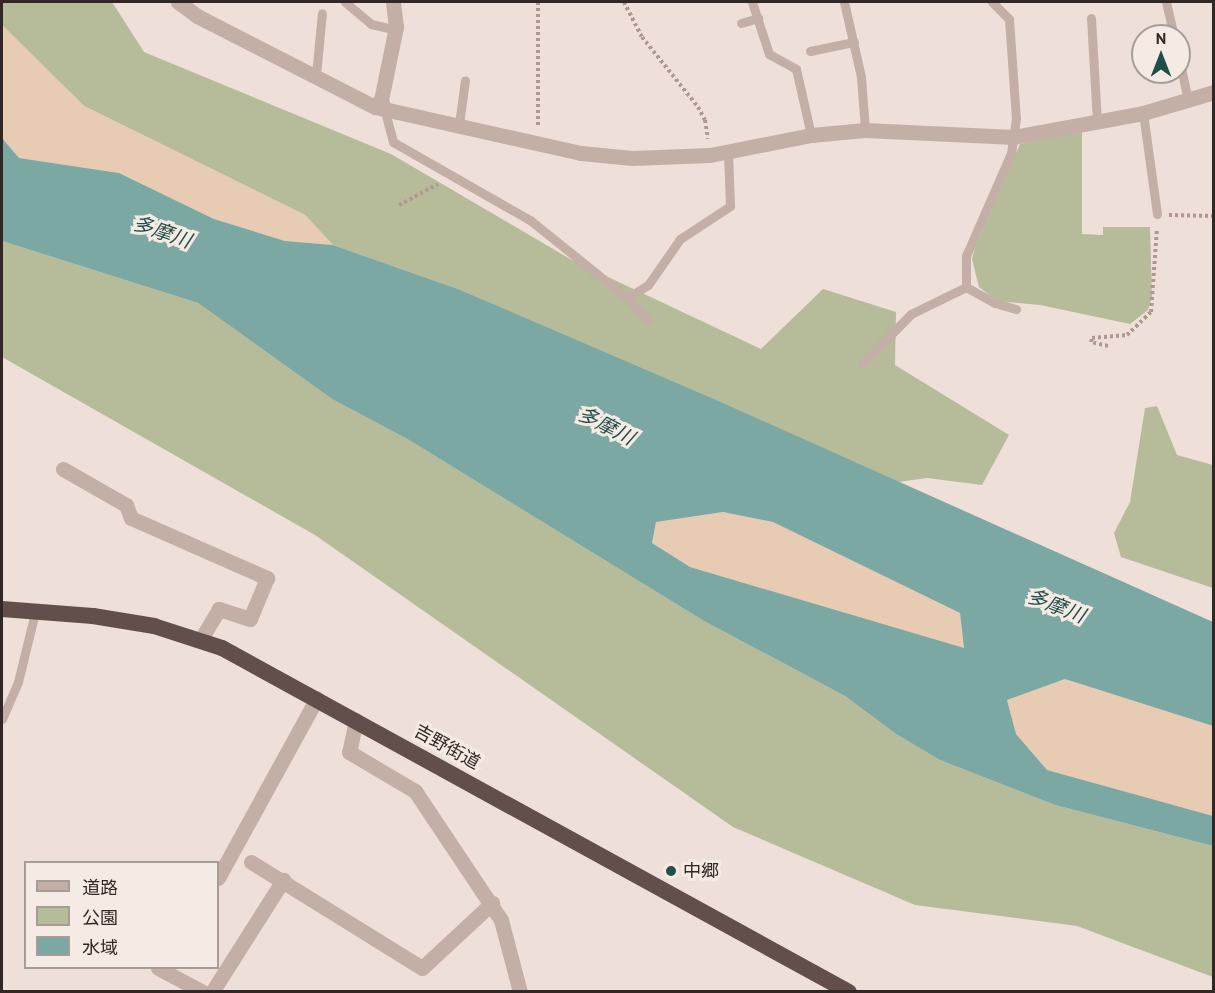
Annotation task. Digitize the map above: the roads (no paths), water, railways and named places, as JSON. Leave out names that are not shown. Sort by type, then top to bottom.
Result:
[{"type":"highway","name":"吉野街道","points":[[2,609],[93,616],[201,639],[317,698],[849,992]]},
{"type":"street","points":[[178,2],[197,16],[384,108],[537,141],[581,153],[632,158],[710,155],[812,135],[865,130],[1014,137],[1143,112],[1214,92]]},
{"type":"street","points":[[384,108],[381,100],[396,30],[393,2]]},
{"type":"street","points":[[63,470],[126,505],[131,518],[267,578],[250,619],[219,609],[201,639]]},
{"type":"street","points":[[219,876],[317,698]]},
{"type":"street","points":[[356,720],[349,752],[415,791],[492,903],[501,920],[520,992]]},
{"type":"street","points":[[251,862],[422,968],[492,903]]},
{"type":"street","points":[[212,992],[283,880]]},
{"type":"street","points":[[160,969],[203,992]]},
{"type":"lane","points":[[345,2],[371,24],[396,30]]},
{"type":"lane","points":[[752,2],[769,54],[796,69],[812,135]]},
{"type":"lane","points":[[844,2],[854,42],[865,130]]},
{"type":"lane","points":[[966,287],[966,256],[1011,153],[1016,118],[1010,19],[992,2]]},
{"type":"lane","points":[[1166,2],[1171,24]]},
{"type":"lane","points":[[316,75],[322,13]]},
{"type":"lane","points":[[741,23],[758,18]]},
{"type":"lane","points":[[1091,18],[1097,122]]},
{"type":"lane","points":[[810,51],[854,42]]},
{"type":"lane","points":[[459,124],[465,80]]},
{"type":"lane","points":[[1184,84],[1188,100]]},
{"type":"lane","points":[[384,108],[393,142],[453,179],[530,220],[627,298],[647,320]]},
{"type":"lane","points":[[1143,112],[1157,214]]},
{"type":"lane","points":[[627,298],[648,285],[680,240],[730,206],[728,152]]},
{"type":"lane","points":[[966,287],[995,303],[1016,309]]},
{"type":"lane","points":[[862,364],[911,314],[966,287]]},
{"type":"lane","points":[[2,719],[18,682],[35,612]]},
{"type":"water","name":"多摩川","points":[[2,138],[19,158],[119,173],[214,219],[285,241],[333,245],[458,289],[716,400],[1213,622],[1213,726],[1065,679],[1007,700],[1016,734],[1047,770],[1213,816],[1213,846],[1055,805],[940,760],[896,734],[845,696],[704,621],[409,440],[332,399],[198,303],[2,241]],"holes":[[[723,512],[773,522],[960,613],[964,648],[690,567],[652,543],[656,522]]]},
{"type":"place","name":"中郷","points":[[671,871]]}]
